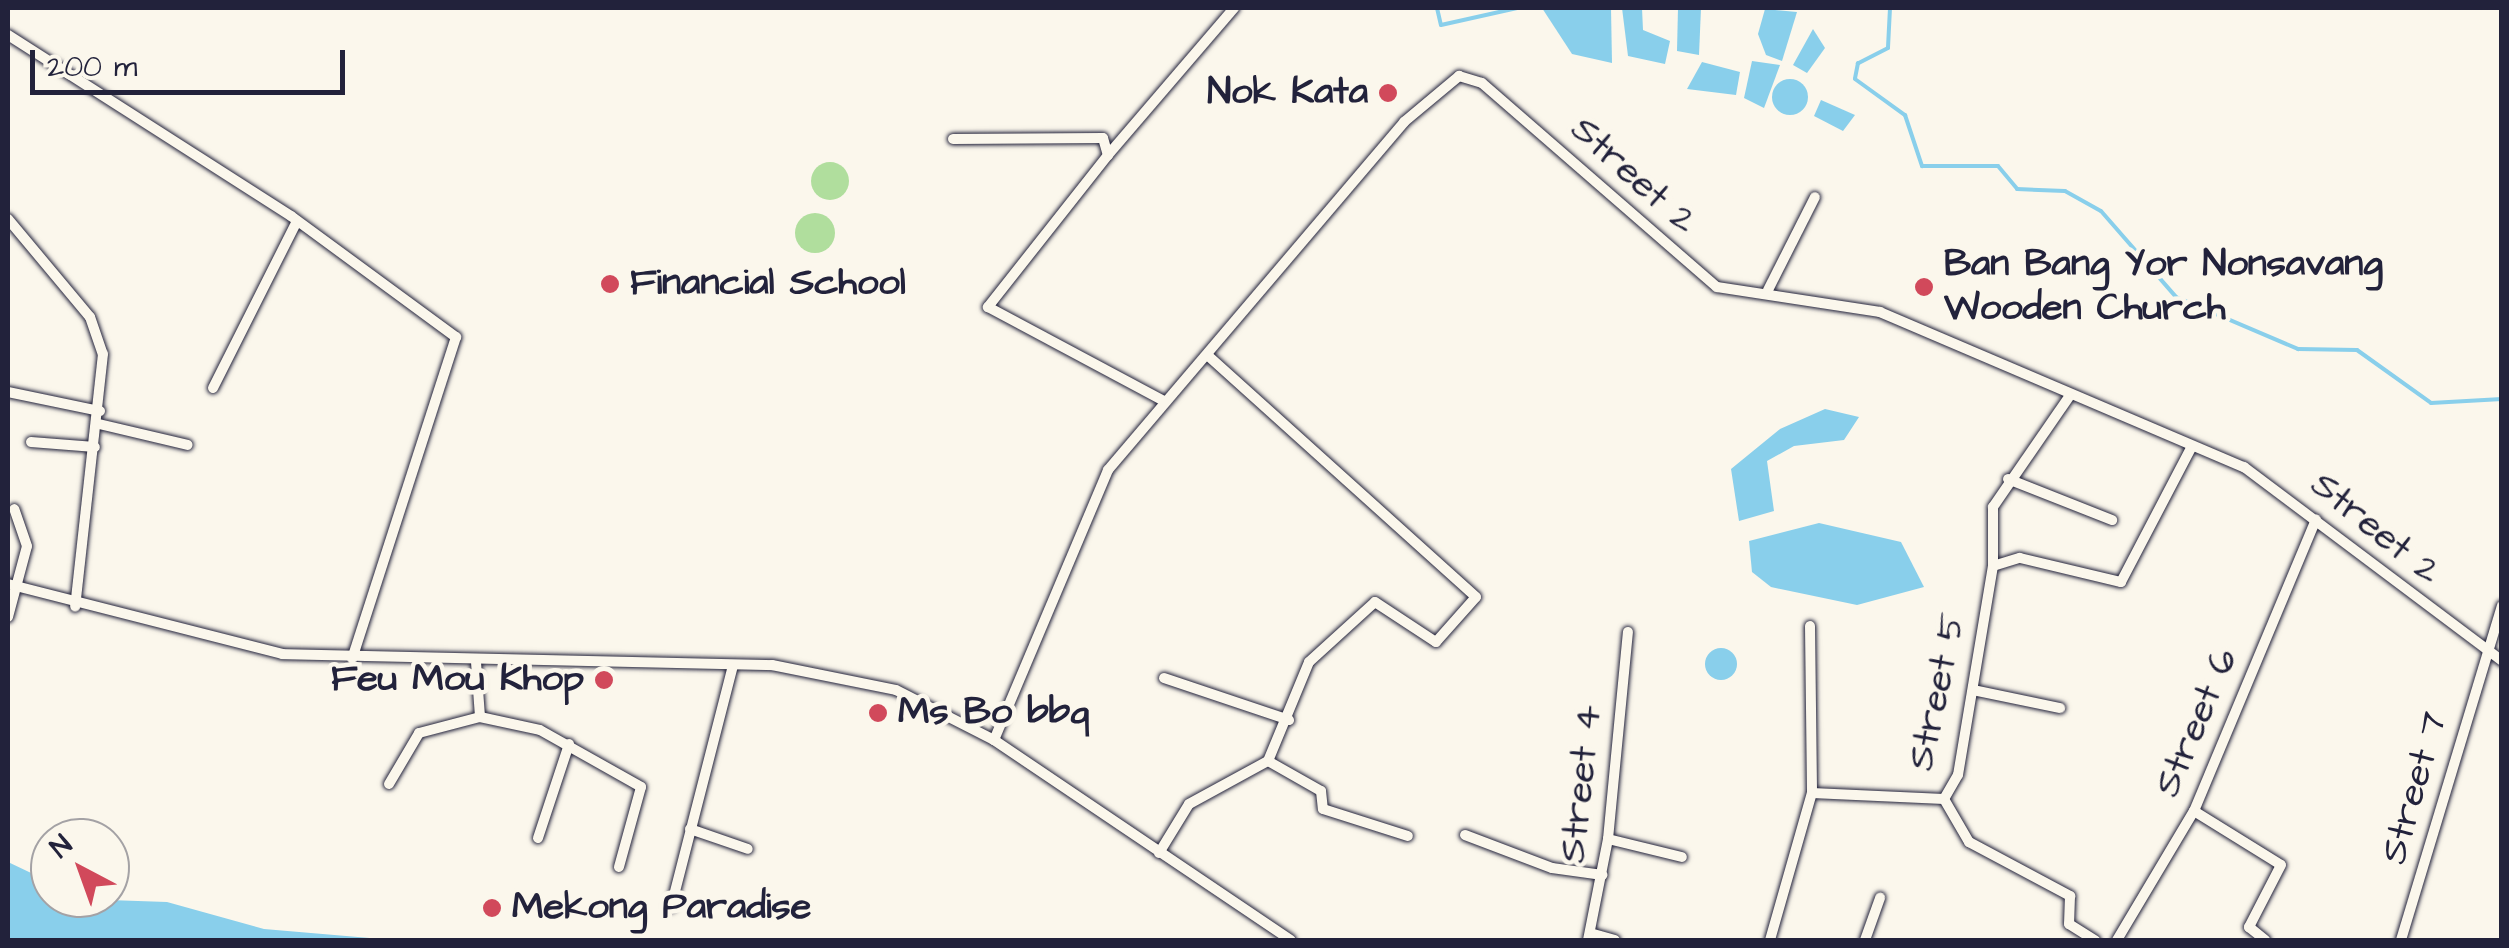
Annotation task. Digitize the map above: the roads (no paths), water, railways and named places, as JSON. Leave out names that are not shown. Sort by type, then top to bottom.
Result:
[{"type":"street","points":[[1164,401],[988,307],[1108,155],[1234,8]]},
{"type":"street","points":[[8,35],[298,221],[456,338],[352,659]]},
{"type":"street","name":"Street 2","points":[[994,740],[1095,494],[1164,401],[1404,122],[1459,76],[1482,83],[1717,287],[1768,290],[1880,312],[2244,468],[2502,661]]},
{"type":"street","points":[[953,139],[1090,133],[1103,138],[1108,155]]},
{"type":"street","points":[[1768,290],[1815,196]]},
{"type":"street","points":[[8,218],[90,318],[103,354],[100,411],[75,606]]},
{"type":"street","points":[[213,388],[258,284],[298,221]]},
{"type":"street","points":[[1159,853],[1190,804],[1268,761],[1289,720],[1309,662],[1375,602],[1436,642],[1476,597],[1207,354]]},
{"type":"street","points":[[8,392],[100,411]]},
{"type":"street","name":"Street 5","points":[[1812,793],[1944,799],[1958,775],[1973,690],[1993,566],[1993,507],[2008,479],[2069,396]]},
{"type":"street","points":[[98,424],[188,445]]},
{"type":"street","points":[[31,442],[95,446]]},
{"type":"street","points":[[1993,566],[2020,558],[2121,582],[2191,448]]},
{"type":"street","points":[[2008,479],[2112,520]]},
{"type":"street","points":[[8,617],[11,585],[27,546],[14,510]]},
{"type":"street","name":"Street 6","points":[[2118,940],[2194,811],[2316,519]]},
{"type":"street","points":[[11,585],[75,606],[282,654],[352,659],[734,666],[834,673],[896,690],[994,740],[1291,940]]},
{"type":"street","name":"Street 7","points":[[2400,940],[2502,606]]},
{"type":"street","points":[[1770,940],[1812,793],[1810,626]]},
{"type":"street","name":"Street 4","points":[[1589,937],[1608,840],[1628,632]]},
{"type":"street","points":[[476,662],[480,717]]},
{"type":"street","points":[[671,907],[734,666]]},
{"type":"street","points":[[1164,678],[1289,720]]},
{"type":"street","points":[[1973,690],[2060,708]]},
{"type":"street","points":[[389,784],[419,733],[480,717],[568,744],[642,786],[619,867]]},
{"type":"street","points":[[538,838],[568,744]]},
{"type":"street","points":[[1268,761],[1321,791],[1323,809],[1408,836]]},
{"type":"street","points":[[1944,799],[1969,842],[2070,896],[2069,924],[2094,940]]},
{"type":"street","points":[[2194,811],[2282,866],[2248,928],[2265,940]]},
{"type":"street","points":[[690,829],[748,849]]},
{"type":"street","points":[[1465,835],[1552,868],[1602,875]]},
{"type":"street","points":[[1608,840],[1682,858]]},
{"type":"street","points":[[1865,940],[1880,898]]},
{"type":"street","points":[[1589,937],[1615,940]]},
{"type":"water","points":[[1542,8],[1611,8],[1612,63],[1572,54]]},
{"type":"water","points":[[1622,8],[1642,8],[1643,30],[1670,41],[1665,64],[1628,56]]},
{"type":"water","points":[[1678,8],[1701,8],[1699,55],[1677,51]]},
{"type":"water","points":[[1765,9],[1797,12],[1782,61],[1766,55],[1758,34]]},
{"type":"water","points":[[1813,29],[1825,48],[1807,73],[1793,65]]},
{"type":"water","points":[[1752,61],[1780,65],[1764,108],[1744,98]]},
{"type":"water","points":[[1702,62],[1740,72],[1736,95],[1687,89]]},
{"type":"water","points":[[1790,79],[1803,84],[1808,97],[1803,110],[1790,115],[1777,110],[1772,97],[1777,84]]},
{"type":"water","points":[[1821,100],[1855,115],[1843,131],[1814,116]]},
{"type":"water","points":[[1825,409],[1859,417],[1844,440],[1794,446],[1767,461],[1774,511],[1739,521],[1731,469],[1780,429]]},
{"type":"water","points":[[1819,523],[1901,542],[1924,587],[1857,605],[1771,587],[1752,572],[1749,541]]},
{"type":"water","points":[[1721,648],[1732,653],[1737,664],[1732,675],[1721,680],[1710,675],[1705,664],[1710,653]]},
{"type":"water","points":[[8,862],[30,872],[30,918],[130,918],[130,901],[167,902],[264,929],[393,940],[8,940]]},
{"type":"waterway","points":[[1437,8],[1441,25],[1517,8]]},
{"type":"waterway","points":[[1890,8],[1888,48],[1858,63],[1855,79],[1905,115],[1922,166],[1998,166],[2017,189],[2065,191],[2101,211],[2176,297],[2298,349],[2357,350],[2431,403],[2502,399]]},
{"type":"waterway","points":[[2502,360],[2502,375]]},
{"type":"place","name":"Nok Kata","points":[[1388,93]]},
{"type":"place","name":"Financial School","points":[[610,284]]},
{"type":"place","name":"Ban Bang Yor Nonsavang Wooden Church","points":[[1924,287]]},
{"type":"place","name":"Feu Mou Khop","points":[[604,680]]},
{"type":"place","name":"Ms Bo bbq","points":[[878,713]]},
{"type":"place","name":"Mekong Paradise","points":[[492,908]]}]
